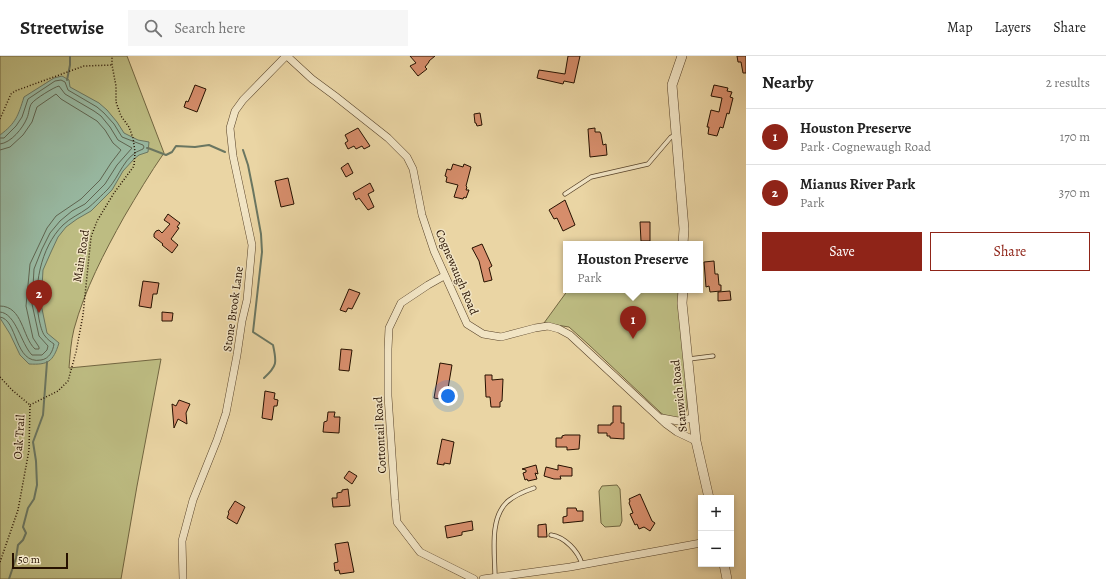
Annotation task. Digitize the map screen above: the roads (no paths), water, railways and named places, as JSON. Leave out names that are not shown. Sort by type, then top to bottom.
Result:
[{"type":"street","name":"Cognewaugh Road","points":[[286,56],[312,79],[336,96],[388,138],[407,157],[413,169],[422,215],[434,251],[467,324],[483,334],[502,337],[548,326],[559,329],[570,335],[666,424],[677,432],[696,441]]},
{"type":"street","name":"Stone Brook Lane","points":[[183,579],[182,540],[194,500],[218,440],[226,413],[247,300],[252,245],[233,156],[230,128],[235,111],[243,100],[286,56]]},
{"type":"street","points":[[682,56],[672,85],[684,229],[683,241]]},
{"type":"street","name":"Cottontail Road","points":[[444,276],[401,303],[389,328],[388,396],[397,522],[420,552],[474,579]]},
{"type":"street","name":"Stanwich Road","points":[[683,293],[682,303],[693,418],[696,441],[708,495]]},
{"type":"street","points":[[660,417],[666,420],[678,421],[693,418]]},
{"type":"street","points":[[483,579],[698,545]]},
{"type":"street","points":[[725,567],[727,579]]},
{"type":"lane","points":[[565,194],[591,177],[648,164],[671,137],[676,135]]},
{"type":"lane","points":[[688,360],[713,356]]},
{"type":"lane","points":[[495,577],[496,522],[501,509],[508,501],[520,493],[534,488]]},
{"type":"lane","points":[[551,535],[561,538],[567,542],[577,553],[582,564]]},
{"type":"water","points":[[62,76],[69,80],[70,87],[99,103],[107,110],[124,133],[138,140],[149,142],[148,152],[139,155],[134,159],[123,171],[112,190],[91,211],[66,227],[58,237],[43,270],[41,304],[47,333],[59,343],[49,361],[41,364],[29,364],[20,355],[0,318],[0,135],[10,127],[16,119],[24,97],[54,78]]},
{"type":"waterway","points":[[67,80],[70,56]]},
{"type":"waterway","points":[[147,148],[166,155],[172,152],[176,146],[195,147],[209,145],[225,152]]},
{"type":"waterway","points":[[243,150],[248,165],[253,190],[261,234],[262,252],[253,332],[273,345],[275,356],[274,367],[264,378]]},
{"type":"waterway","points":[[9,579],[16,558],[18,545],[23,540],[26,533],[23,527],[28,508],[34,499],[37,485],[36,461],[33,442],[43,415],[47,362]]},
{"type":"place","name":"Mianus River Park","points":[[39,313]]},
{"type":"place","name":"Houston Preserve","points":[[633,339]]}]
